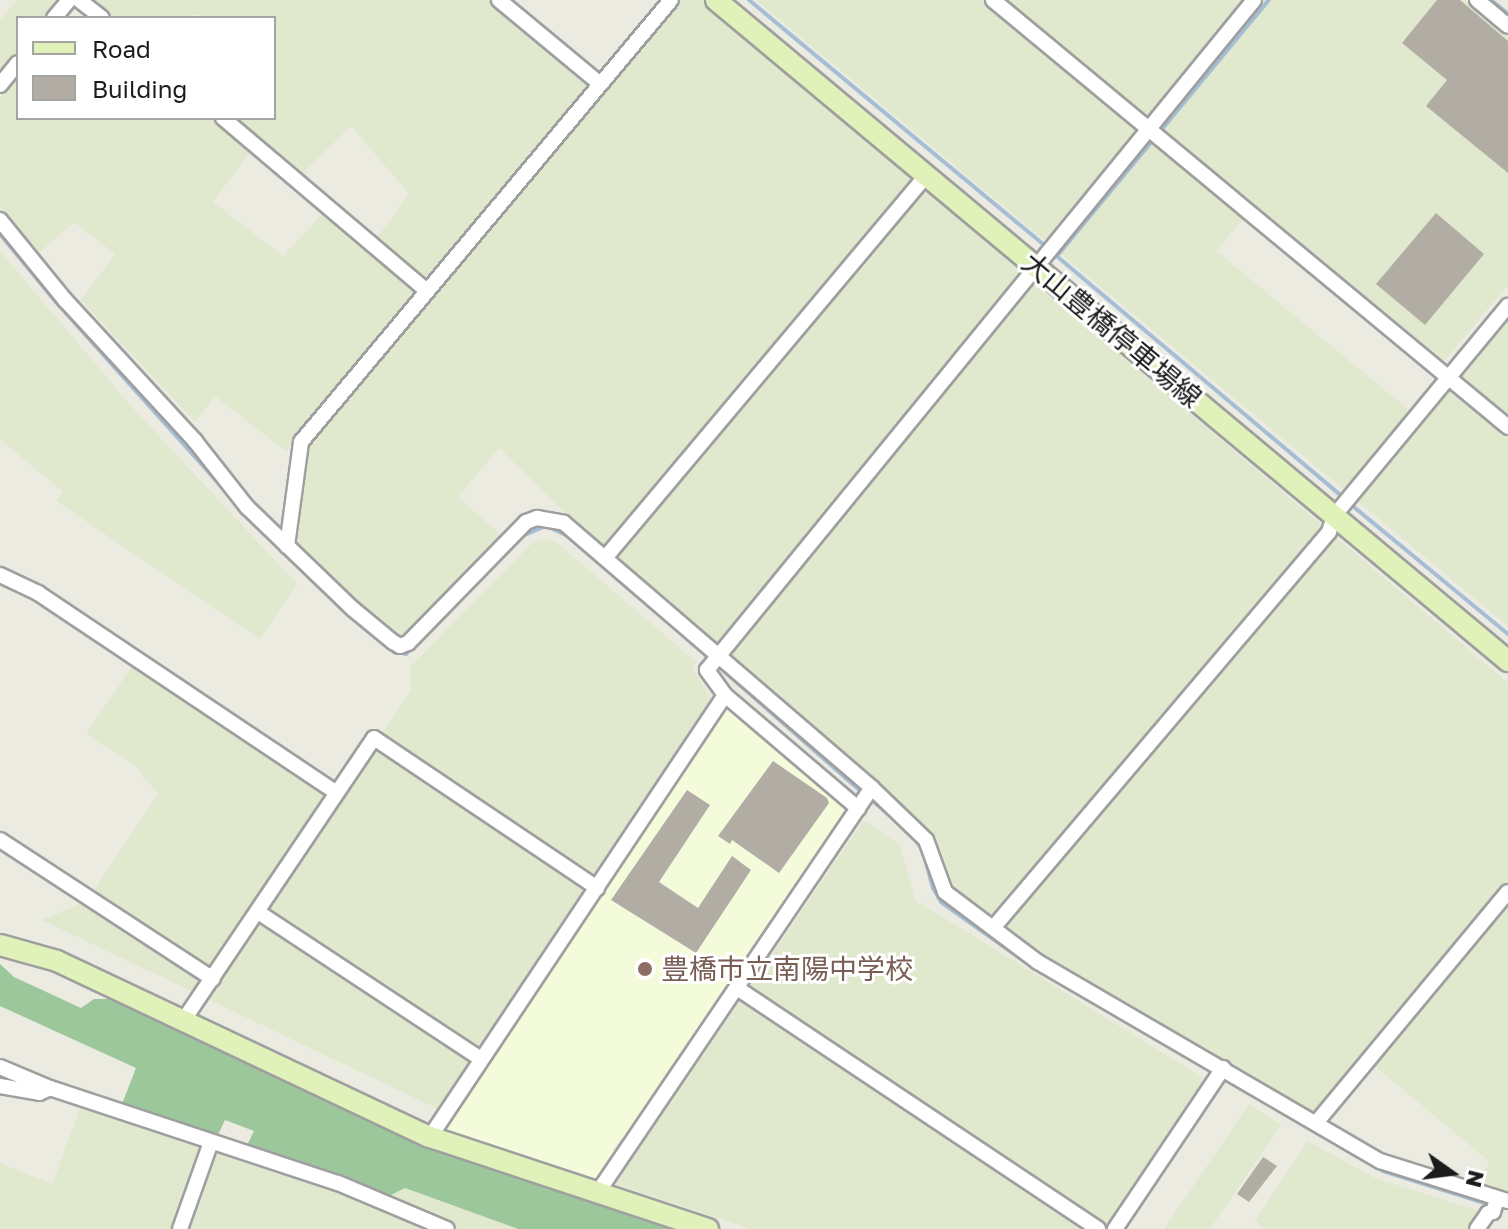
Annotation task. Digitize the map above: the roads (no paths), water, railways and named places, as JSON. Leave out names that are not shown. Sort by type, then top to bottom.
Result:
[{"type":"main road","name":"大山豊橋停車場線","points":[[716,0],[926,175],[1040,261],[1344,504],[1508,661]]},
{"type":"main road","points":[[0,945],[57,961],[430,1137],[708,1229]]},
{"type":"street","points":[[56,16],[69,0]]},
{"type":"street","points":[[79,0],[99,16]]},
{"type":"street","points":[[499,0],[600,84]]},
{"type":"street","points":[[287,546],[301,442],[671,0]]},
{"type":"street","points":[[993,0],[1508,427]]},
{"type":"street","points":[[861,805],[725,695],[707,670],[1254,0]]},
{"type":"street","points":[[1477,0],[1508,26]]},
{"type":"street","points":[[0,85],[16,65]]},
{"type":"street","points":[[225,120],[427,291]]},
{"type":"street","points":[[606,557],[926,175]]},
{"type":"street","points":[[0,220],[65,300],[195,441],[247,507],[353,609],[400,646],[408,643],[526,522],[537,518],[564,523],[872,788],[926,840],[945,892],[1038,962],[1220,1073],[1395,1167],[1499,1204]]},
{"type":"street","points":[[993,928],[1329,532],[1344,504],[1508,306]]},
{"type":"street","points":[[0,576],[38,593],[335,792]]},
{"type":"street","points":[[430,1137],[725,695]]},
{"type":"street","points":[[183,1021],[374,738],[597,888]]},
{"type":"street","points":[[598,1192],[872,788]]},
{"type":"street","points":[[0,840],[213,979]]},
{"type":"street","points":[[1316,1123],[1508,892]]},
{"type":"street","points":[[258,912],[481,1059]]},
{"type":"street","points":[[737,988],[1098,1229]]},
{"type":"street","points":[[0,1067],[50,1088],[338,1183],[447,1229]]},
{"type":"street","points":[[1115,1229],[1220,1073]]},
{"type":"street","points":[[0,1086],[39,1093],[50,1088]]},
{"type":"street","points":[[180,1229],[211,1142]]},
{"type":"street","points":[[1477,1229],[1499,1204]]},
{"type":"waterway","points":[[749,0],[1046,247]]},
{"type":"waterway","points":[[1057,256],[1269,0]]},
{"type":"waterway","points":[[1491,0],[1508,14]]},
{"type":"waterway","points":[[0,234],[55,301],[228,494]]},
{"type":"waterway","points":[[1053,253],[1343,497]]},
{"type":"waterway","points":[[1349,503],[1508,634]]},
{"type":"waterway","points":[[422,639],[522,536],[546,526],[566,535],[711,659]]},
{"type":"waterway","points":[[260,530],[343,610],[394,652],[406,654],[415,645]]},
{"type":"waterway","points":[[717,665],[864,794]]},
{"type":"waterway","points":[[870,799],[895,819]]},
{"type":"waterway","points":[[913,836],[923,851],[933,888],[941,902],[1031,966],[1142,1030]]},
{"type":"waterway","points":[[1319,1133],[1383,1171],[1491,1205]]},
{"type":"place","name":"豊橋市立南陽中学校","points":[[645,969]]}]
